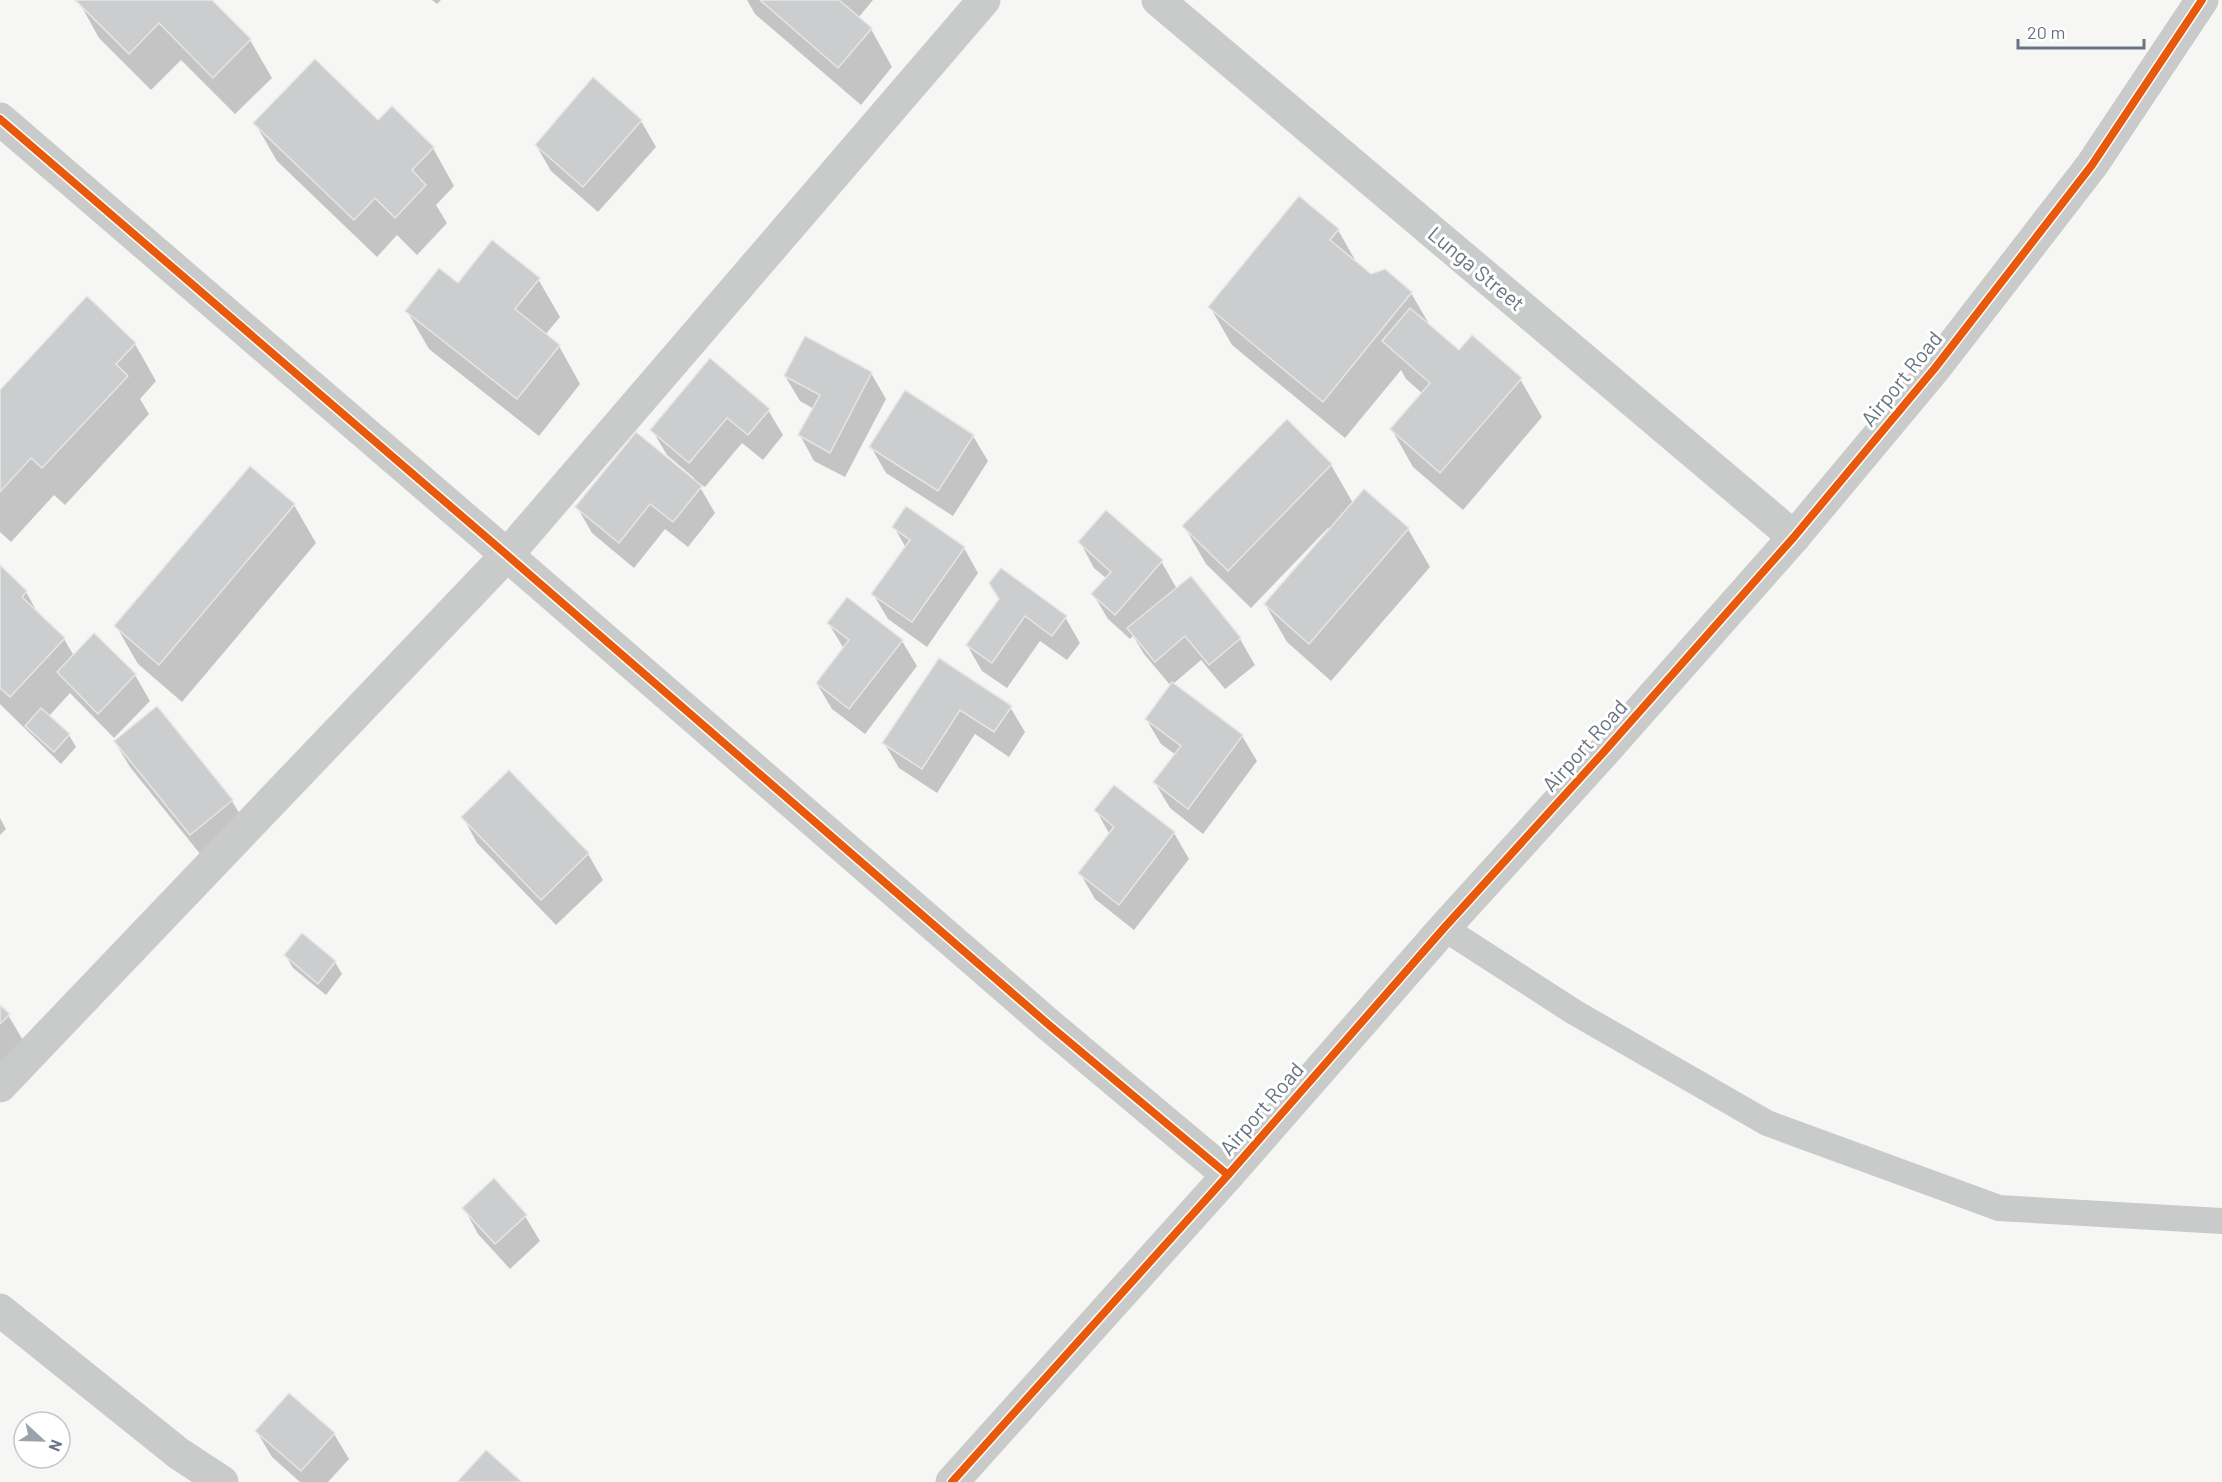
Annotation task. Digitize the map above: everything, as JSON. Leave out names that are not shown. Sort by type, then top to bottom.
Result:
[{"type":"street","points":[[0,1086],[507,555],[984,0]]},
{"type":"street","name":"Lunga Street","points":[[1158,0],[1794,537]]},
{"type":"street","name":"Airport Road","points":[[952,1482],[1794,537],[1935,368],[2092,165],[2202,0]]},
{"type":"street","points":[[0,119],[1049,1025],[1228,1174]]},
{"type":"street","points":[[0,1310],[178,1453],[222,1482]]},
{"type":"lane","points":[[1444,928],[1574,1012],[1767,1123],[1999,1208],[2222,1221]]},
{"type":"building","points":[[75,0],[212,0],[251,39],[213,78],[159,23],[129,54]]},
{"type":"building","points":[[760,0],[839,0],[872,28],[838,68]]},
{"type":"building","points":[[315,59],[378,120],[392,106],[434,147],[412,170],[426,185],[395,218],[375,198],[354,220],[253,123]]},
{"type":"building","points":[[593,77],[642,120],[583,187],[535,145]]},
{"type":"building","points":[[1299,196],[1339,229],[1330,240],[1371,274],[1385,269],[1412,292],[1323,402],[1208,307]]},
{"type":"building","points":[[492,240],[540,278],[515,309],[560,345],[517,399],[405,311],[439,268],[458,283]]},
{"type":"building","points":[[87,296],[136,343],[116,364],[128,376],[42,468],[31,458],[0,492],[0,390]]},
{"type":"building","points":[[1410,308],[1459,350],[1472,335],[1522,378],[1440,473],[1390,429],[1430,383],[1382,341]]},
{"type":"building","points":[[805,336],[872,372],[830,453],[798,435],[820,395],[784,376]]},
{"type":"building","points":[[710,358],[770,409],[748,435],[727,418],[689,463],[650,430]]},
{"type":"building","points":[[905,390],[974,435],[938,491],[869,447]]},
{"type":"building","points":[[1287,419],[1332,464],[1228,571],[1182,526]]},
{"type":"building","points":[[636,432],[702,486],[673,522],[650,504],[619,543],[575,507]]},
{"type":"building","points":[[250,466],[295,504],[159,665],[114,626]]},
{"type":"building","points":[[1364,489],[1409,528],[1309,644],[1264,604]]},
{"type":"building","points":[[906,506],[965,547],[912,622],[871,594],[910,540],[892,527]]},
{"type":"building","points":[[1106,510],[1163,560],[1115,615],[1091,594],[1111,572],[1078,542]]},
{"type":"building","points":[[0,565],[27,591],[22,597],[65,638],[10,697],[0,688]]},
{"type":"building","points":[[1001,568],[1067,616],[1052,636],[1025,616],[992,663],[966,645],[999,599],[989,583]]},
{"type":"building","points":[[1191,576],[1241,638],[1209,665],[1185,636],[1155,662],[1127,628]]},
{"type":"building","points":[[847,597],[903,640],[849,709],[816,683],[849,640],[827,623]]},
{"type":"building","points":[[94,633],[136,674],[98,714],[57,672]]},
{"type":"building","points":[[939,658],[1012,706],[994,732],[960,710],[922,769],[882,743]]},
{"type":"building","points":[[1172,682],[1243,735],[1188,809],[1153,782],[1181,746],[1145,719]]},
{"type":"building","points":[[157,706],[233,800],[190,835],[114,741]]},
{"type":"building","points":[[41,708],[70,734],[54,752],[25,726]]},
{"type":"building","points":[[509,770],[589,853],[541,900],[461,817]]},
{"type":"building","points":[[1114,785],[1175,832],[1119,905],[1078,873],[1114,827],[1094,810]]},
{"type":"building","points":[[302,933],[336,961],[318,984],[284,955]]},
{"type":"building","points":[[0,1005],[10,1014],[0,1024]]},
{"type":"building","points":[[494,1178],[527,1215],[495,1244],[462,1208]]},
{"type":"building","points":[[289,1393],[335,1433],[301,1471],[255,1431]]},
{"type":"building","points":[[486,1450],[522,1482],[457,1482]]},
{"type":"cycle path","points":[[952,1482],[1228,1175],[1444,928],[1794,537],[1935,368],[2092,165],[2202,0]]},
{"type":"cycle path","points":[[0,119],[1049,1025],[1228,1175]]}]
